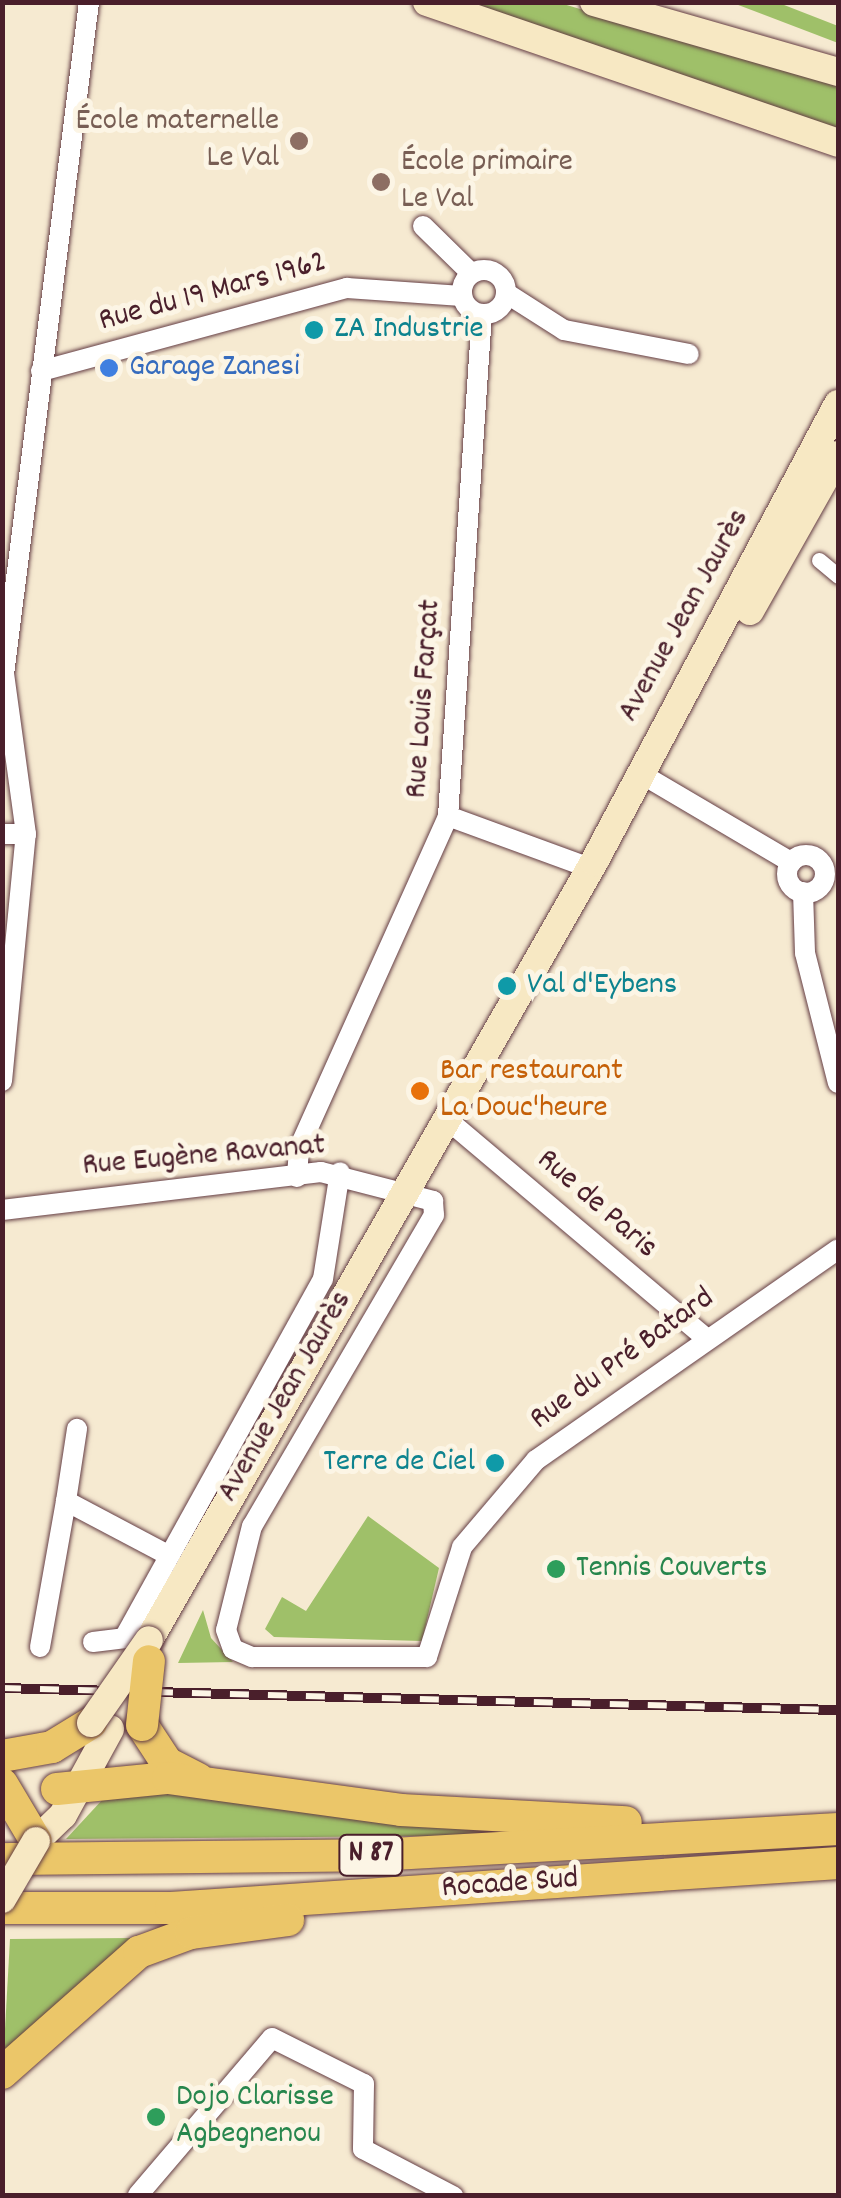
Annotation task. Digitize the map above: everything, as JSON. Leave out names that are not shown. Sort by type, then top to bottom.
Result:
[{"type":"highway","points":[[2,1756],[52,1747],[114,1725],[150,1650]]},
{"type":"highway","points":[[114,1725],[167,1763],[207,1783]]},
{"type":"highway","points":[[69,1786],[207,1783],[401,1810],[680,1822],[739,1835]]},
{"type":"highway","points":[[2,1784],[36,1841]]},
{"type":"highway","name":"Rocade Sud","points":[[2,1859],[374,1855],[838,1829]]},
{"type":"highway","name":"Rocade Sud","points":[[2,1910],[66,1910],[838,1863]]},
{"type":"highway","points":[[2,2073],[115,1968],[163,1942],[550,1882]]},
{"type":"main road","points":[[427,2],[838,142]]},
{"type":"main road","points":[[594,2],[838,72]]},
{"type":"main road","name":"Avenue Jean Jaurès","points":[[645,776],[838,404]]},
{"type":"main road","name":"Avenue Jean Jaurès","points":[[2,1898],[69,1786],[114,1725],[150,1650],[592,865],[838,455]]},
{"type":"street","points":[[2,1081],[26,834],[4,674],[41,371],[72,196],[90,2]]},
{"type":"street","points":[[423,226],[471,274]]},
{"type":"street","points":[[471,274],[492,271],[506,293],[564,330],[689,354]]},
{"type":"street","points":[[471,274],[462,296],[482,314],[506,293]]},
{"type":"street","name":"Rue du 19 Mars 1962","points":[[41,371],[347,288],[462,296]]},
{"type":"street","name":"Rue Louis Farçat","points":[[297,1177],[300,1146],[448,816],[482,314]]},
{"type":"street","points":[[818,560],[838,576]]},
{"type":"street","points":[[645,776],[791,862]]},
{"type":"street","points":[[448,816],[592,865]]},
{"type":"street","points":[[2,834],[26,834]]},
{"type":"street","points":[[791,862],[807,855],[830,858],[822,885],[802,892]]},
{"type":"street","points":[[791,862],[789,880],[802,892],[805,953],[838,1083]]},
{"type":"street","name":"Rue de Paris","points":[[449,1122],[702,1336]]},
{"type":"street","name":"Rue Eugène Ravanat","points":[[4,1202],[340,1172],[409,1192]]},
{"type":"street","name":"Avenue Jean Jaurès","points":[[92,1642],[124,1638],[323,1279],[340,1172]]},
{"type":"street","name":"Avenue Jean Jaurès","points":[[409,1192],[433,1201],[434,1214],[252,1526],[226,1630],[233,1648],[252,1656],[427,1657]]},
{"type":"street","name":"Rue du Pré Batard","points":[[427,1657],[462,1546],[536,1460],[702,1336],[838,1249]]},
{"type":"street","points":[[40,1648],[76,1429]]},
{"type":"street","points":[[66,1502],[168,1555]]},
{"type":"street","points":[[138,2194],[272,2038],[364,2084],[363,2149],[453,2196]]},
{"type":"green space","points":[[471,3],[560,3],[838,86],[838,132]]},
{"type":"green space","points":[[733,3],[779,3],[838,26],[838,43]]},
{"type":"green space","points":[[368,1516],[439,1568],[422,1641],[274,1637],[265,1629],[282,1597],[306,1611]]},
{"type":"green space","points":[[203,1610],[211,1638],[233,1662],[178,1663]]},
{"type":"green space","points":[[150,1790],[545,1835],[66,1839],[103,1799]]},
{"type":"green space","points":[[131,1938],[3,2065],[10,1939]]},
{"type":"railway","points":[[2,1688],[838,1710]]},
{"type":"place","name":"École maternelle Le Val","points":[[299,141]]},
{"type":"place","name":"École primaire Le Val","points":[[381,182]]},
{"type":"place","name":"ZA Industrie","points":[[314,330]]},
{"type":"place","name":"Garage Zanesi","points":[[109,368]]},
{"type":"place","name":"Val d'Eybens","points":[[507,986]]},
{"type":"place","name":"Bar restaurant La Douc'heure","points":[[420,1091]]},
{"type":"place","name":"Terre de Ciel","points":[[495,1463]]},
{"type":"place","name":"Tennis Couverts","points":[[556,1569]]},
{"type":"place","name":"Dojo Clarisse Agbegnenou","points":[[156,2117]]}]
